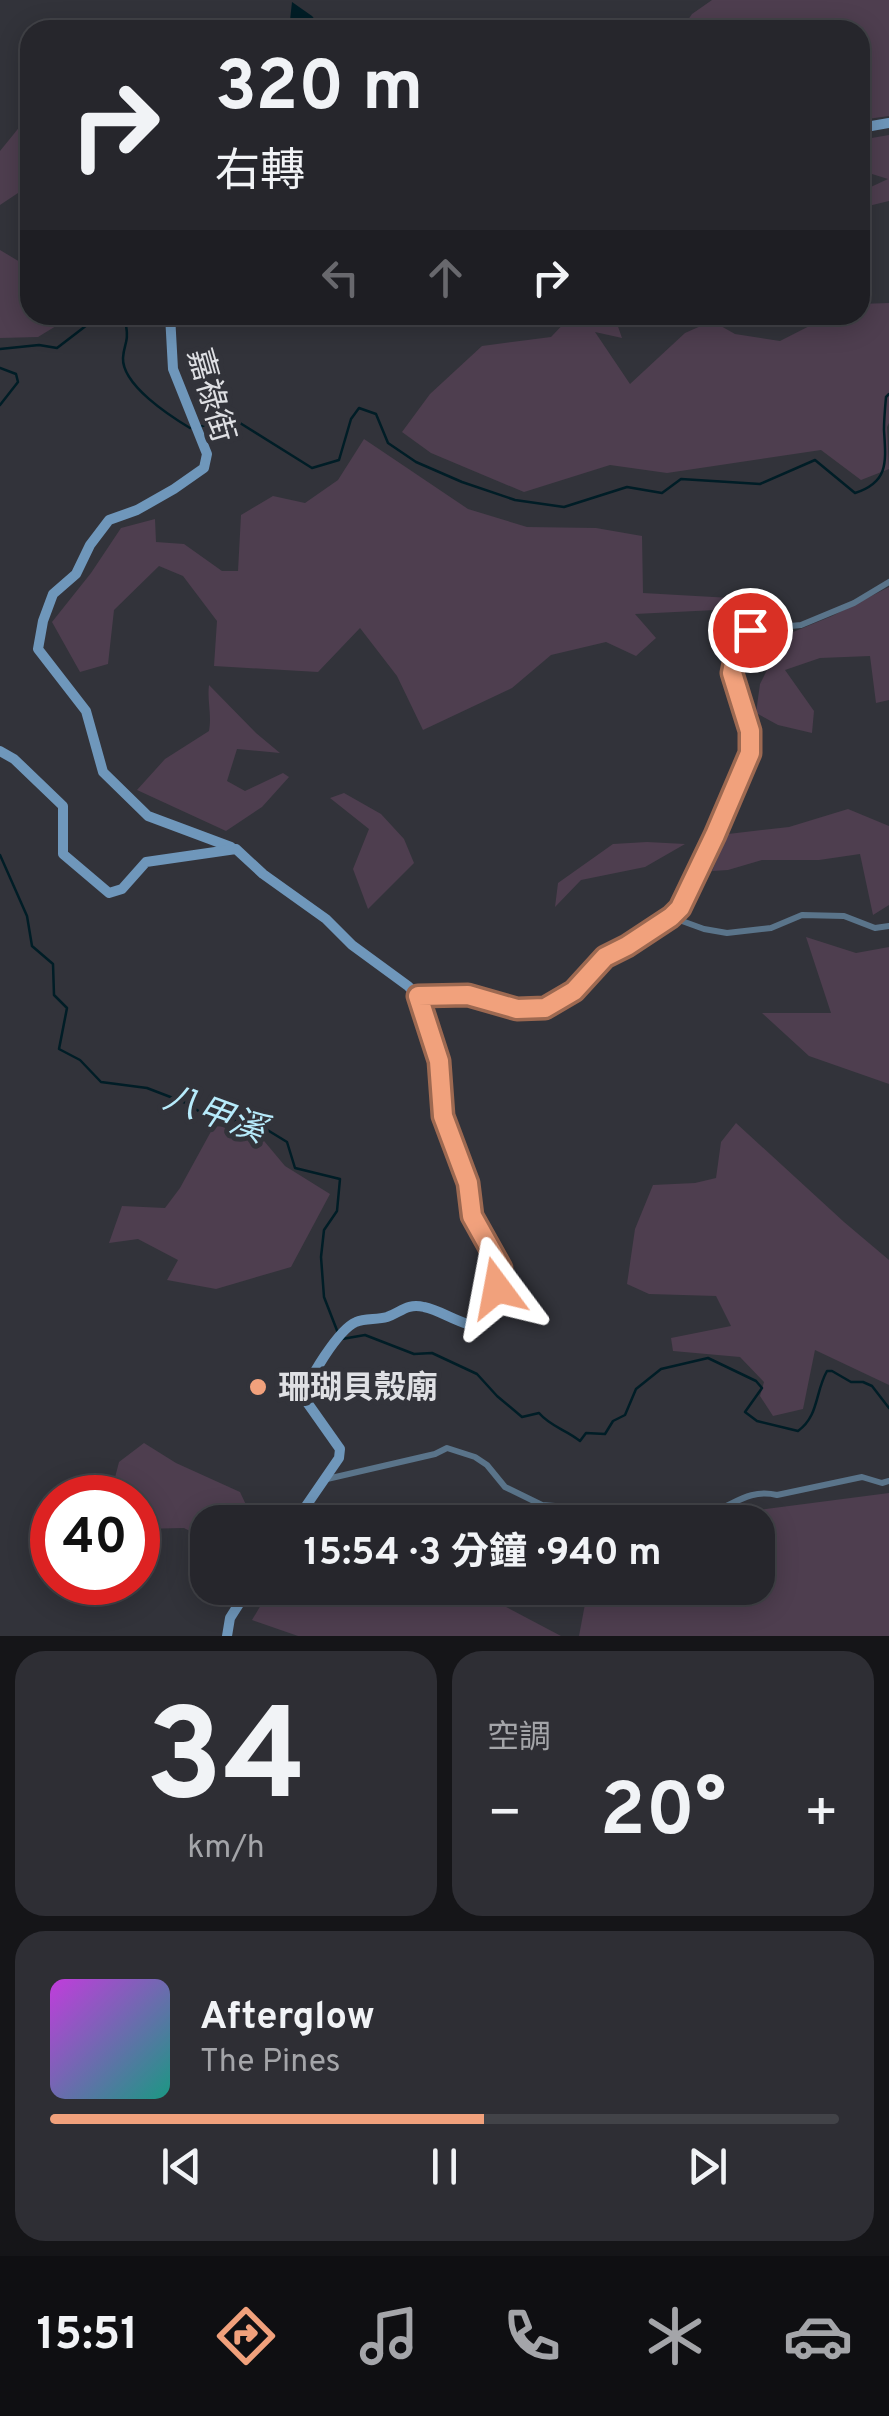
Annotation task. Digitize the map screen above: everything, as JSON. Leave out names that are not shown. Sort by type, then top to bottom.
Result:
[{"type":"street","name":"嘉祿街","points":[[171,325],[173,369],[207,454],[204,468],[150,503],[109,520],[90,545],[76,574],[54,594],[42,622],[38,649],[86,711],[103,772],[148,816],[236,849]]},
{"type":"street","points":[[418,996],[468,995],[517,1009],[545,1008],[574,991],[605,957],[671,917],[680,908],[750,753],[750,731],[732,673],[737,648],[750,630],[801,625],[889,582]]},
{"type":"street","points":[[0,751],[14,759],[63,806],[62,854],[109,893],[122,889],[146,862],[236,849],[418,996],[439,1061],[443,1116],[468,1183],[472,1216],[501,1268],[497,1288],[478,1320],[468,1324],[426,1307],[412,1306],[391,1316],[358,1321],[336,1340],[305,1386],[304,1398],[340,1449],[339,1458],[307,1505]]},
{"type":"street","points":[[671,917],[727,933],[771,928],[802,916],[844,916],[874,928],[889,926]]},
{"type":"street","points":[[326,1479],[447,1448],[487,1465],[506,1487],[542,1505]]},
{"type":"street","points":[[730,1505],[755,1494],[777,1495],[862,1477],[882,1483],[889,1481]]},
{"type":"street","points":[[227,1636],[230,1618],[239,1605]]},
{"type":"shaded area","points":[[712,0],[889,0],[889,116],[870,119],[870,20],[688,20]]},
{"type":"shaded area","points":[[20,126],[20,192],[0,205],[0,151]]},
{"type":"shaded area","points":[[889,135],[889,201],[870,206],[870,187],[888,179],[870,174],[870,138]]},
{"type":"shaded area","points":[[0,250],[20,262],[20,325],[58,325],[38,337],[0,338]]},
{"type":"shaded area","points":[[889,303],[889,469],[861,480],[821,450],[667,473],[610,465],[524,492],[431,453],[402,432],[430,394],[482,346],[551,337],[562,325],[617,325],[622,338],[595,332],[630,384],[685,333],[703,325],[719,325],[735,334],[780,341],[811,325],[870,325],[870,304]]},
{"type":"shaded area","points":[[364,439],[468,509],[527,527],[596,528],[642,536],[643,593],[731,598],[736,609],[635,614],[656,638],[636,656],[606,642],[551,655],[512,688],[423,730],[397,676],[360,628],[318,672],[214,666],[217,621],[183,576],[159,566],[114,610],[108,664],[80,672],[52,622],[121,528],[155,519],[156,542],[184,544],[222,571],[238,571],[241,515],[273,496],[305,503],[338,480]]},
{"type":"shaded area","points":[[889,587],[889,700],[876,703],[870,656],[820,658],[785,670],[814,711],[812,733],[778,725],[756,713],[760,684],[773,658],[776,639]]},
{"type":"shaded area","points":[[209,685],[280,753],[237,749],[227,781],[245,791],[283,773],[289,777],[262,807],[226,831],[137,790],[165,759],[209,731]]},
{"type":"shaded area","points":[[344,793],[381,814],[404,839],[414,863],[368,909],[353,869],[369,829],[330,798]]},
{"type":"shaded area","points":[[848,809],[889,826],[889,905],[873,915],[860,854],[819,860],[762,860],[712,871],[728,834],[789,827]]},
{"type":"shaded area","points":[[613,844],[685,844],[645,867],[581,880],[555,907],[558,883]]},
{"type":"shaded area","points":[[806,937],[856,953],[889,947],[889,1084],[809,1056],[762,1013],[831,1013]]},
{"type":"shaded area","points":[[736,1123],[889,1260],[889,1385],[815,1350],[803,1409],[773,1416],[760,1396],[764,1382],[740,1357],[673,1351],[671,1338],[731,1326],[716,1296],[649,1294],[627,1284],[635,1229],[653,1185],[716,1178],[721,1142]]},
{"type":"shaded area","points":[[214,1126],[254,1129],[285,1166],[330,1194],[291,1267],[216,1289],[167,1280],[178,1260],[138,1239],[109,1243],[122,1206],[165,1208]]},
{"type":"shaded area","points":[[144,1443],[176,1463],[240,1492],[246,1505],[190,1505],[190,1531],[160,1529],[160,1475],[116,1475],[119,1462]]},
{"type":"shaded area","points":[[889,1493],[889,1636],[579,1636],[585,1605],[775,1605],[775,1508]]},
{"type":"shaded area","points":[[261,1605],[502,1605],[561,1636],[298,1636],[252,1620]]},
{"type":"water","points":[[292,2],[315,20],[290,20]]},
{"type":"waterway","points":[[0,349],[39,345],[57,348],[87,325]]},
{"type":"waterway","points":[[126,325],[123,358],[130,379],[149,399],[190,428]]},
{"type":"waterway","points":[[0,368],[16,374],[18,382],[0,405]]},
{"type":"waterway","points":[[202,426],[224,421],[240,423],[312,468],[339,460],[351,419],[359,408],[376,414],[388,443],[416,462],[515,500],[564,507],[627,487],[662,493],[681,479],[760,484],[815,460],[855,493],[874,483],[883,469],[889,394]]},
{"type":"waterway","name":"八甲溪","points":[[0,855],[27,916],[32,946],[53,964],[54,995],[67,1008],[59,1049],[80,1060],[101,1082],[147,1088],[186,1103],[208,1117],[256,1123],[287,1142],[295,1168],[340,1179],[337,1211],[324,1230],[321,1257],[324,1297],[338,1333]]},
{"type":"waterway","name":"八甲溪","points":[[342,1339],[365,1335],[414,1354],[432,1353],[477,1374],[522,1417],[539,1413],[580,1441],[586,1433],[605,1434],[613,1421],[625,1415],[636,1389],[661,1369],[708,1358],[756,1381],[762,1388],[745,1412],[757,1421],[798,1431],[813,1411],[827,1371],[872,1386],[889,1408]]},
{"type":"place","name":"珊瑚貝殼廟","points":[[258,1387]]},
{"type":"route","points":[[497,1288],[501,1268],[472,1216],[468,1183],[443,1116],[439,1061],[418,996],[468,995],[517,1009],[545,1008],[574,991],[605,957],[680,908],[750,753],[750,731],[732,673],[737,648],[750,630]]}]
